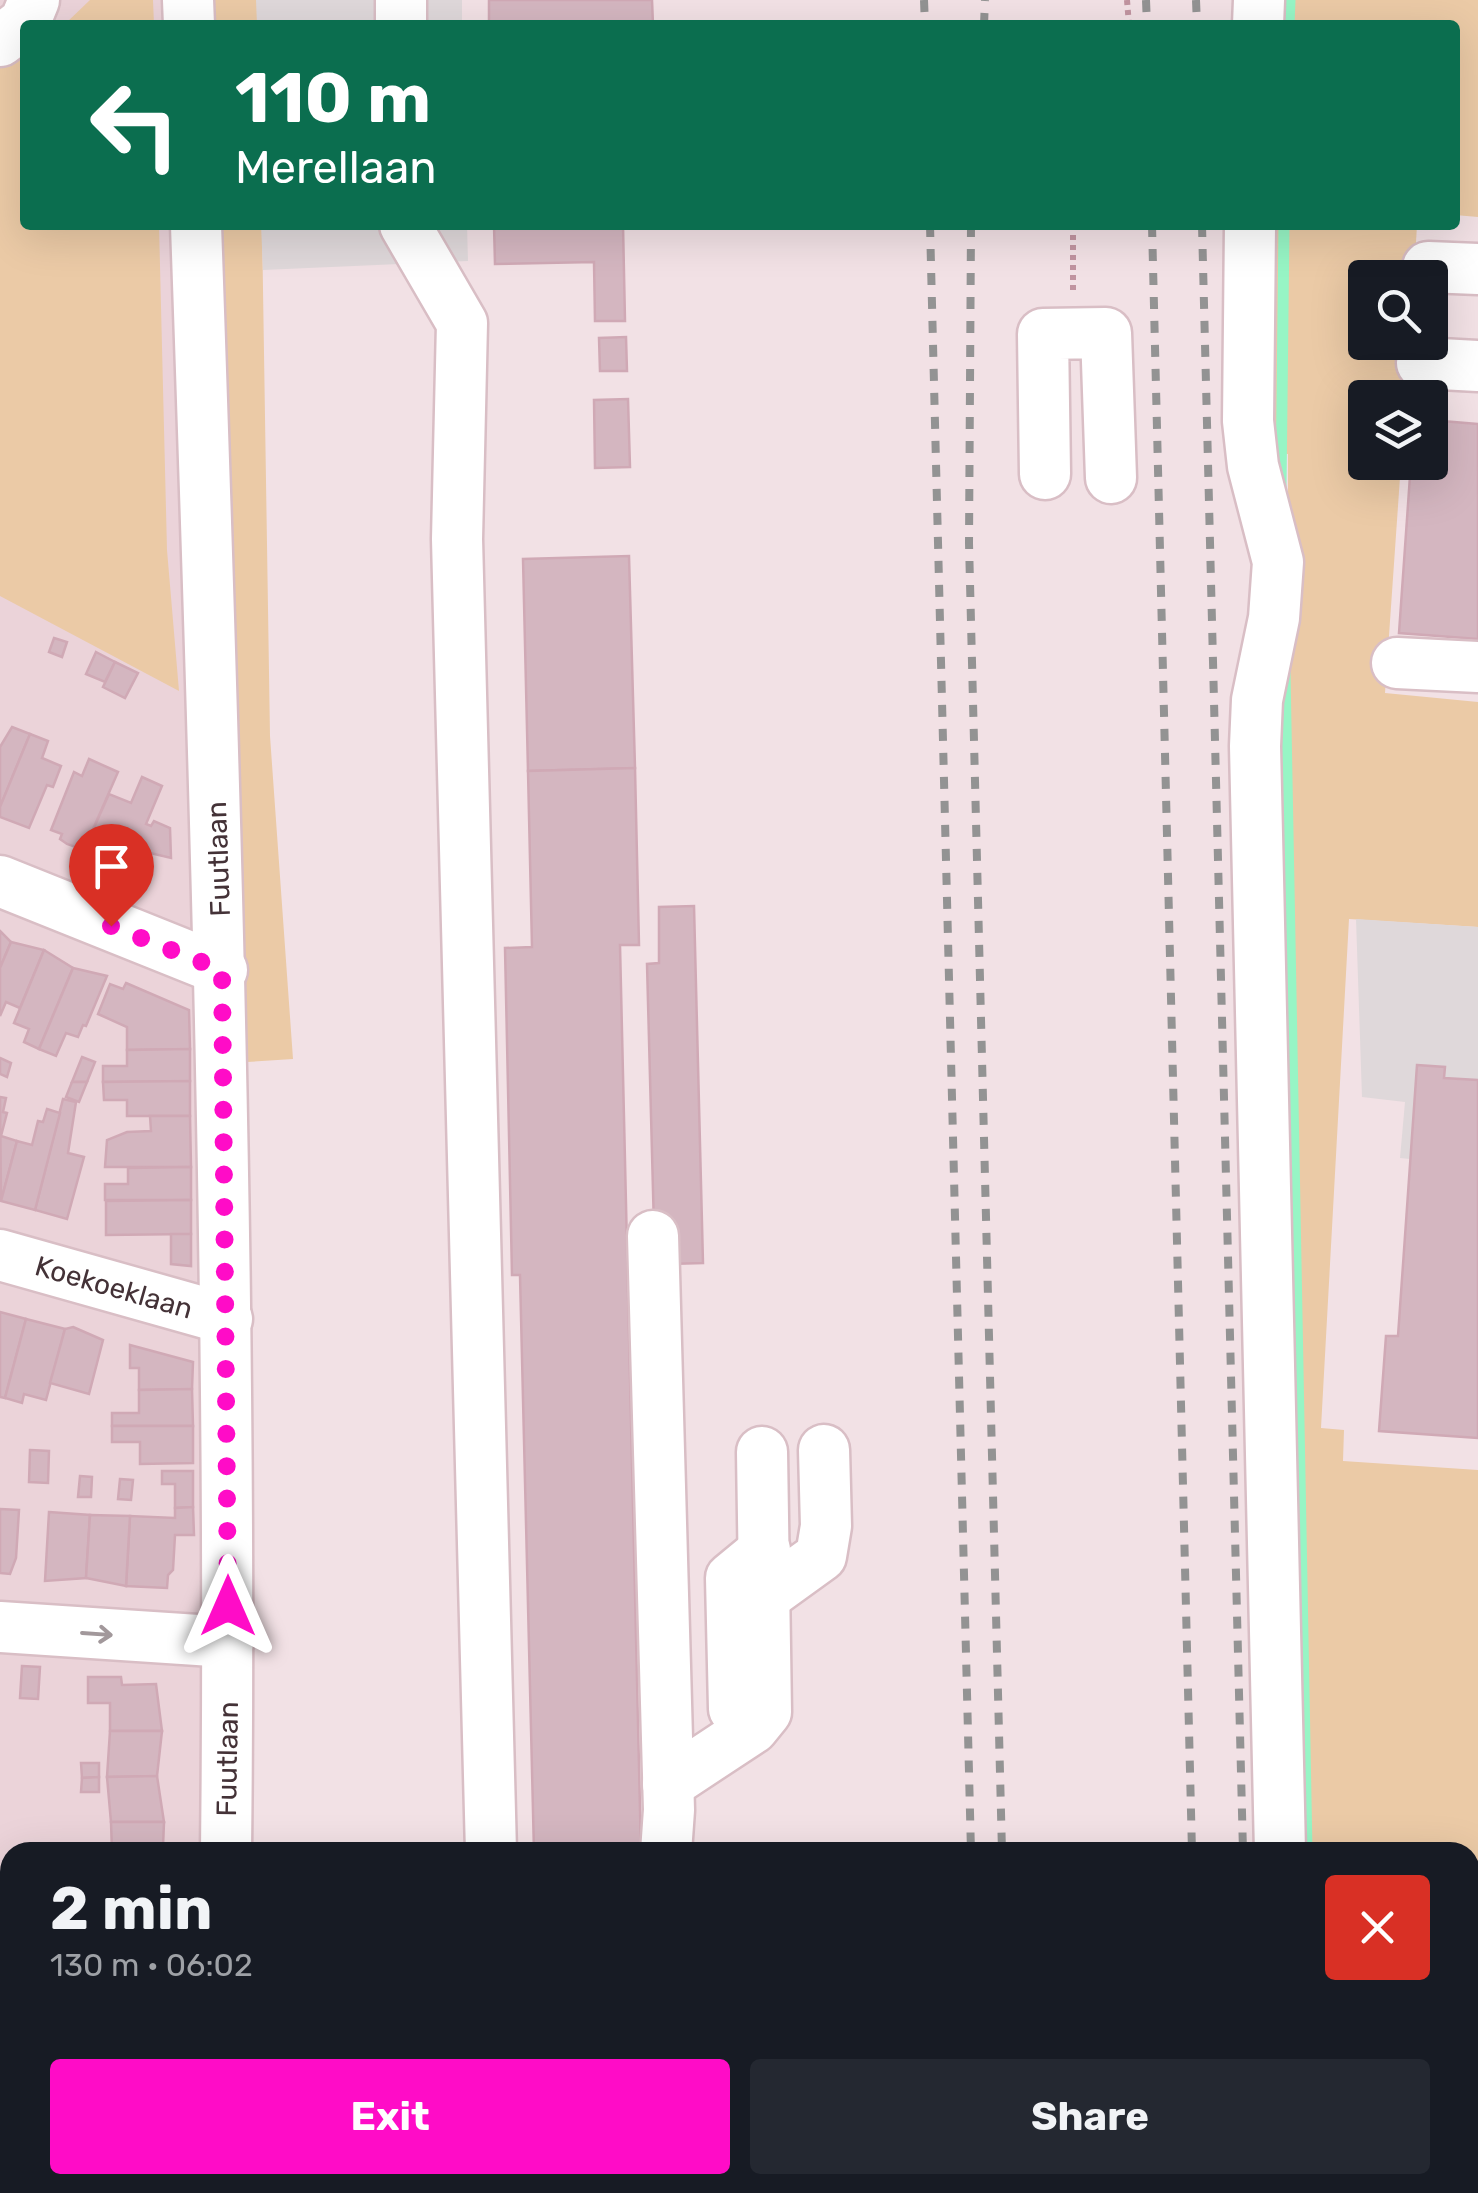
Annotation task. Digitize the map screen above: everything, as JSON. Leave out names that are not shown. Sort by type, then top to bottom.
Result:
[{"type":"street","points":[[0,41],[20,26]]},
{"type":"street","name":"Fuutlaan","points":[[196,230],[222,970],[227,1319],[226,1842]]},
{"type":"street","points":[[408,230],[462,324],[457,539],[491,1842]]},
{"type":"street","points":[[1250,230],[1248,421],[1253,466],[1278,562],[1274,618],[1257,700],[1255,746],[1280,1842]]},
{"type":"street","points":[[1448,268],[1478,270]]},
{"type":"street","points":[[1045,474],[1042,334],[1106,333],[1111,478]]},
{"type":"street","points":[[1422,362],[1478,366]]},
{"type":"street","points":[[1397,662],[1478,667]]},
{"type":"street","points":[[0,881],[222,970]]},
{"type":"street","points":[[653,1236],[666,1842]]},
{"type":"street","name":"Koekoeklaan","points":[[0,1255],[227,1319]]},
{"type":"street","points":[[766,1573],[821,1556],[826,1526],[824,1450]]},
{"type":"street","points":[[668,1784],[736,1739],[766,1712],[762,1452]]},
{"type":"street","points":[[0,1628],[228,1642]]},
{"type":"path","points":[[1073,230],[1073,298]]},
{"type":"shaded area","points":[[0,0],[189,0],[189,20],[20,20],[20,230],[194,230],[229,1842],[0,1842]]},
{"type":"shaded area","points":[[90,0],[153,0],[154,20],[69,20]]},
{"type":"shaded area","points":[[198,0],[259,0],[259,20],[198,20]]},
{"type":"shaded area","points":[[256,0],[462,0],[462,20],[257,20]]},
{"type":"shaded area","points":[[1278,0],[1478,0],[1478,217],[1460,215],[1460,20],[1277,20]]},
{"type":"shaded area","points":[[20,57],[20,230],[159,230],[167,550],[179,691],[0,596],[0,59]]},
{"type":"shaded area","points":[[200,230],[262,230],[270,736],[293,1059],[247,1062]]},
{"type":"shaded area","points":[[261,230],[467,230],[468,261],[263,270]]},
{"type":"shaded area","points":[[1271,230],[1417,230],[1415,260],[1348,260],[1348,360],[1408,360],[1406,380],[1348,380],[1348,480],[1400,480],[1385,693],[1478,702],[1478,927],[1349,919],[1321,1428],[1344,1430],[1343,1461],[1478,1470],[1478,1842],[1289,1842],[1267,700],[1288,622],[1288,454],[1263,453]]},
{"type":"shaded area","points":[[1356,919],[1478,927],[1478,1166],[1400,1158],[1405,1102],[1362,1097]]},
{"type":"building","points":[[489,0],[652,0],[653,20],[489,20]]},
{"type":"building","points":[[494,230],[623,230],[625,321],[595,321],[594,262],[495,264]]},
{"type":"building","points":[[626,337],[627,371],[600,371],[599,338]]},
{"type":"building","points":[[628,399],[630,467],[595,468],[594,400]]},
{"type":"building","points":[[1448,422],[1478,424],[1478,639],[1399,633],[1410,480],[1448,480]]},
{"type":"building","points":[[629,556],[635,768],[528,771],[523,559]]},
{"type":"building","points":[[54,638],[67,642],[62,657],[49,652]]},
{"type":"building","points":[[96,652],[115,662],[105,682],[86,674]]},
{"type":"building","points":[[115,662],[138,673],[125,698],[103,687]]},
{"type":"building","points":[[12,727],[30,734],[0,807],[0,747]]},
{"type":"building","points":[[30,734],[48,741],[42,758],[61,766],[53,787],[47,785],[29,828],[0,817],[0,807]]},
{"type":"building","points":[[89,759],[118,772],[84,850],[67,844],[60,839],[62,834],[51,830],[74,772],[82,776]]},
{"type":"building","points":[[635,768],[639,945],[620,945],[641,1842],[534,1842],[520,1275],[512,1275],[505,948],[532,947],[528,771]]},
{"type":"building","points":[[142,777],[162,786],[146,824],[151,826],[154,821],[170,828],[171,858],[146,852],[141,864],[136,865],[84,850],[109,794],[131,803]]},
{"type":"building","points":[[694,906],[703,1263],[669,1264],[654,1228],[647,964],[659,963],[659,907]]},
{"type":"building","points":[[0,931],[11,942],[0,968]]},
{"type":"building","points":[[11,942],[44,950],[20,1008],[6,1002],[0,1016],[0,968]]},
{"type":"building","points":[[44,950],[73,968],[39,1049],[24,1042],[29,1029],[14,1023]]},
{"type":"building","points":[[73,968],[107,976],[86,1026],[83,1025],[78,1037],[66,1033],[56,1056],[39,1049]]},
{"type":"building","points":[[126,983],[189,1010],[190,1049],[127,1050],[127,1027],[98,1014],[110,984],[123,989]]},
{"type":"building","points":[[190,1049],[190,1081],[103,1082],[103,1066],[127,1066],[127,1050]]},
{"type":"building","points":[[82,1057],[95,1062],[87,1082],[72,1082]]},
{"type":"building","points":[[0,1058],[11,1063],[7,1077],[0,1074]]},
{"type":"building","points":[[1417,1065],[1445,1067],[1444,1078],[1478,1080],[1478,1438],[1379,1431],[1386,1336],[1398,1336]]},
{"type":"building","points":[[190,1081],[190,1116],[127,1116],[127,1100],[104,1100],[103,1082]]},
{"type":"building","points":[[72,1082],[87,1082],[79,1102],[66,1097]]},
{"type":"building","points":[[0,1097],[6,1098],[3,1112],[7,1113],[1,1136],[17,1141],[1,1201]]},
{"type":"building","points":[[63,1099],[76,1102],[68,1153],[84,1157],[67,1219],[35,1210]]},
{"type":"building","points":[[47,1109],[60,1113],[35,1210],[1,1201],[17,1141],[32,1145],[38,1121],[43,1122]]},
{"type":"building","points":[[150,1116],[190,1116],[191,1167],[105,1167],[107,1140],[127,1132],[151,1131]]},
{"type":"building","points":[[191,1167],[191,1200],[105,1200],[105,1184],[128,1184],[128,1168]]},
{"type":"building","points":[[191,1200],[191,1234],[106,1235],[106,1201]]},
{"type":"building","points":[[171,1234],[191,1234],[191,1266],[171,1264]]},
{"type":"building","points":[[0,1312],[26,1319],[5,1398],[0,1397]]},
{"type":"building","points":[[26,1319],[65,1329],[46,1400],[24,1394],[22,1403],[5,1398]]},
{"type":"building","points":[[73,1327],[103,1340],[89,1394],[50,1383],[65,1329]]},
{"type":"building","points":[[130,1345],[193,1362],[192,1389],[139,1390],[139,1368],[130,1368]]},
{"type":"building","points":[[192,1389],[193,1426],[112,1426],[112,1413],[139,1413],[139,1390]]},
{"type":"building","points":[[112,1426],[193,1426],[193,1463],[140,1464],[140,1442],[112,1442]]},
{"type":"building","points":[[30,1450],[49,1451],[48,1483],[29,1482]]},
{"type":"building","points":[[162,1471],[193,1471],[193,1507],[175,1508],[175,1484],[162,1484]]},
{"type":"building","points":[[80,1476],[92,1477],[91,1497],[78,1497]]},
{"type":"building","points":[[120,1479],[133,1480],[131,1500],[118,1499]]},
{"type":"building","points":[[193,1507],[194,1535],[175,1535],[173,1570],[168,1575],[167,1588],[126,1586],[130,1516],[175,1518],[175,1508]]},
{"type":"building","points":[[0,1509],[19,1510],[16,1558],[10,1574],[0,1573]]},
{"type":"building","points":[[49,1512],[90,1515],[86,1578],[45,1581]]},
{"type":"building","points":[[90,1515],[130,1516],[126,1586],[86,1578]]},
{"type":"building","points":[[22,1666],[40,1667],[38,1699],[20,1698]]},
{"type":"building","points":[[88,1677],[121,1677],[122,1685],[156,1684],[162,1731],[110,1731],[110,1703],[88,1703]]},
{"type":"building","points":[[110,1731],[162,1731],[157,1776],[107,1777]]},
{"type":"building","points":[[81,1763],[99,1763],[99,1777],[82,1778]]},
{"type":"building","points":[[157,1776],[164,1822],[111,1822],[107,1777]]},
{"type":"building","points":[[99,1777],[99,1792],[81,1792],[82,1778]]},
{"type":"building","points":[[111,1822],[164,1822],[163,1842],[112,1842]]},
{"type":"waterway","points":[[1289,20],[1290,0]]},
{"type":"waterway","points":[[1281,488],[1284,230]]},
{"type":"waterway","points":[[1285,672],[1307,1842]]},
{"type":"railway","points":[[924,0],[925,20]]},
{"type":"railway","points":[[984,20],[985,0]]},
{"type":"railway","points":[[1146,0],[1147,20]]},
{"type":"railway","points":[[1196,0],[1197,20]]},
{"type":"railway","points":[[930,230],[971,1842]]},
{"type":"railway","points":[[971,230],[969,543],[1002,1842]]},
{"type":"railway","points":[[1152,230],[1192,1842]]},
{"type":"railway","points":[[1202,230],[1243,1842]]},
{"type":"route","points":[[111,926],[222,970],[228,1606]]}]
